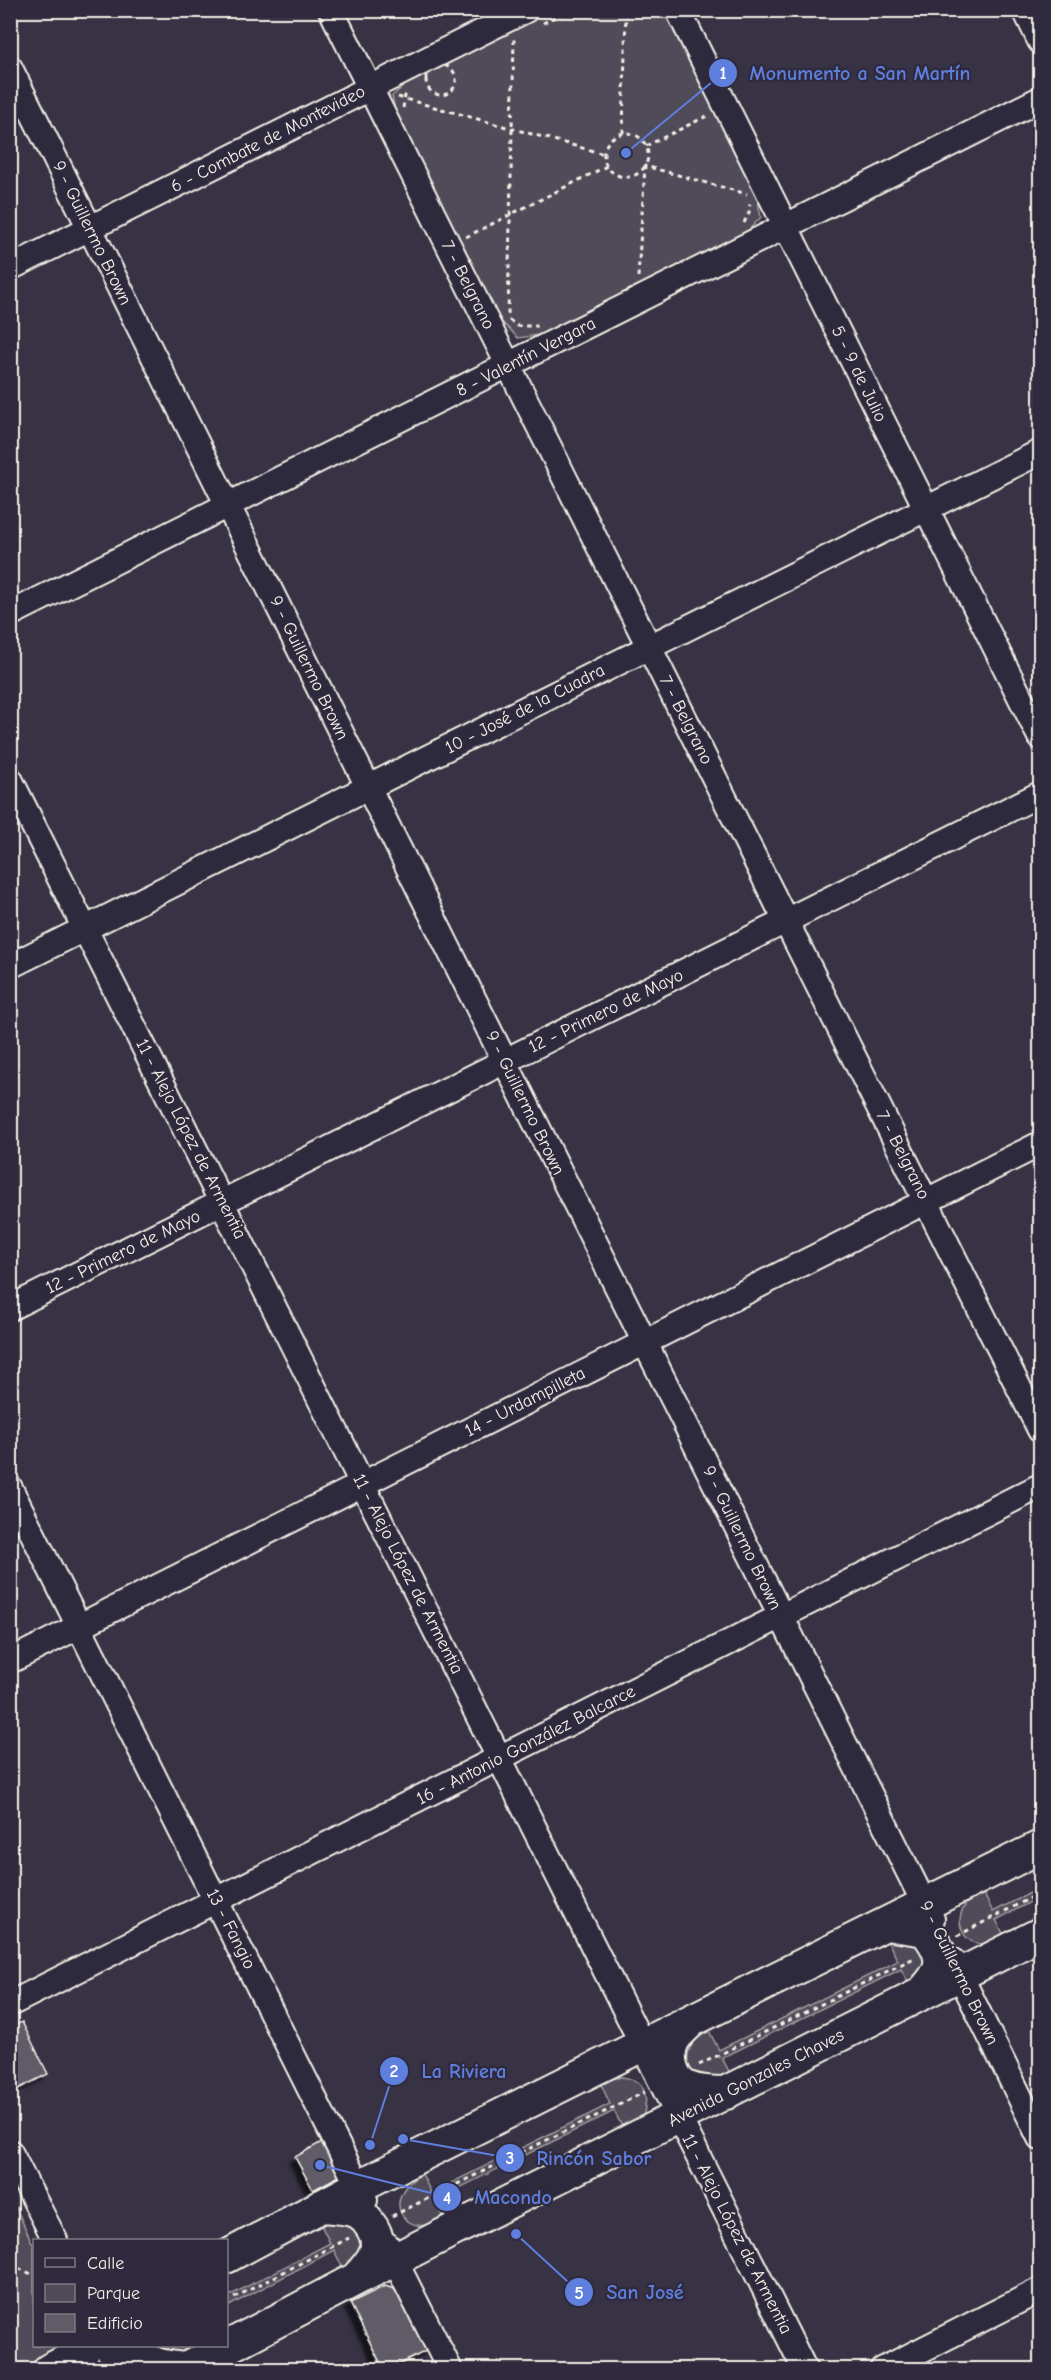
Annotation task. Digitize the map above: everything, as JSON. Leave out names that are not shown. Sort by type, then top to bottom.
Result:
[{"type":"main road","points":[[228,2256],[359,2186],[1041,1847]]},
{"type":"main road","points":[[886,1924],[925,1930],[940,1945],[942,1961],[936,1979],[921,1994]]},
{"type":"main road","name":"Avenida Gonzales Chaves","points":[[228,2346],[356,2279],[1041,1934]]},
{"type":"main road","points":[[691,2021],[674,2039],[668,2056],[669,2080],[685,2088],[702,2092],[726,2093]]},
{"type":"main road","points":[[321,2206],[344,2208],[361,2213],[374,2225],[378,2244],[372,2261],[356,2279]]},
{"type":"main road","points":[[49,2370],[79,2355],[86,2347]]},
{"type":"main road","points":[[136,2347],[150,2363],[185,2369]]},
{"type":"main road","name":"Avenida Gonzales Chaves","points":[[185,2369],[227,2347]]},
{"type":"street","name":"7 - Belgrano","points":[[331,10],[1041,1430]]},
{"type":"street","name":"6 - Combate de Montevideo","points":[[10,268],[526,10]]},
{"type":"street","name":"5 - 9 de Julio","points":[[678,10],[1041,737]]},
{"type":"street","points":[[1025,10],[1041,41]]},
{"type":"street","name":"9 - Guillermo Brown","points":[[10,68],[782,1617],[924,1905],[940,1945],[960,1975],[1041,2138]]},
{"type":"street","name":"8 - Valentín Vergara","points":[[10,614],[1041,99]]},
{"type":"street","name":"10 - José de la Cuadra","points":[[10,966],[1041,452]]},
{"type":"street","name":"11 - Alejo López de Armentia","points":[[10,779],[643,2045],[669,2080],[679,2116],[805,2370]]},
{"type":"street","name":"12 - Primero de Mayo","points":[[10,1308],[1041,795]]},
{"type":"street","name":"14 - Urdampilleta","points":[[10,1661],[1041,1144]]},
{"type":"street","name":"16 - Antonio González Balcarce","points":[[10,2004],[1041,1486]]},
{"type":"street","name":"13 - Fangio","points":[[10,1488],[359,2186],[374,2225],[450,2370]]},
{"type":"street","points":[[10,2152],[54,2239]]},
{"type":"street","points":[[882,2370],[1041,2290]]},
{"type":"street","points":[[107,2347],[120,2370]]},
{"type":"path","points":[[623,133],[626,10]]},
{"type":"path","points":[[507,318],[514,37]]},
{"type":"path","points":[[440,65],[450,68],[456,81],[452,91],[438,96],[429,91],[426,80],[427,73],[440,65]]},
{"type":"path","points":[[419,83],[426,80]]},
{"type":"path","points":[[406,118],[403,107],[413,86]]},
{"type":"path","points":[[370,88],[604,154]]},
{"type":"path","points":[[646,146],[708,115],[713,125]]},
{"type":"path","points":[[638,276],[645,166],[648,159],[646,146],[635,135],[623,133],[614,136],[609,141],[604,154],[607,166],[613,173],[627,177],[634,176],[645,166]]},
{"type":"path","points":[[460,228],[465,238],[607,166]]},
{"type":"path","points":[[645,166],[747,194]]},
{"type":"path","points":[[742,184],[750,200],[750,210],[743,224]]},
{"type":"path","points":[[628,281],[648,271]]},
{"type":"path","points":[[501,310],[518,326],[540,325]]},
{"type":"path","points":[[228,2301],[374,2225],[1041,1893]]},
{"type":"path","points":[[10,2265],[33,2275]]},
{"type":"green space","points":[[549,11],[664,11],[757,197],[761,217],[743,236],[545,334],[518,338],[496,316],[397,119],[392,96],[412,79]]},
{"type":"green space","points":[[1040,1888],[1040,1897],[996,1920],[1006,1939],[982,1944],[975,1943],[965,1935],[960,1916],[966,1904],[974,1898],[983,1893],[993,1912]]},
{"type":"green space","points":[[898,1937],[933,1948],[911,1988],[901,1969],[722,2058],[732,2077],[711,2083],[688,2071],[687,2058],[691,2047],[703,2034],[709,2031],[719,2050],[898,1961],[888,1942]]},
{"type":"green space","points":[[622,2077],[638,2083],[644,2090],[646,2100],[643,2115],[624,2130],[614,2111],[435,2200],[444,2220],[429,2225],[417,2225],[407,2221],[401,2214],[399,2204],[401,2194],[409,2183],[422,2174],[431,2193],[610,2104],[601,2084]]},
{"type":"green space","points":[[10,2195],[33,2245],[33,2347],[67,2347],[50,2361],[27,2368],[11,2369]]},
{"type":"green space","points":[[330,2218],[359,2223],[364,2250],[343,2269],[334,2250],[228,2306],[228,2296],[330,2243],[320,2223]]},
{"type":"green space","points":[[145,2347],[183,2347],[186,2353],[176,2357]]},
{"type":"building","points":[[22,2022],[48,2074],[10,2093],[10,2027]]},
{"type":"building","points":[[327,2139],[345,2173],[313,2190],[295,2157]]},
{"type":"building","points":[[385,2286],[401,2291],[430,2349],[388,2370],[384,2370],[350,2303]]},
{"type":"place","name":"Monumento a San Martín","points":[[626,153]]},
{"type":"place","name":"Rincón Sabor","points":[[403,2139]]},
{"type":"place","name":"La Riviera","points":[[370,2145]]},
{"type":"place","name":"Macondo","points":[[320,2165]]},
{"type":"place","name":"San José","points":[[516,2234]]}]
